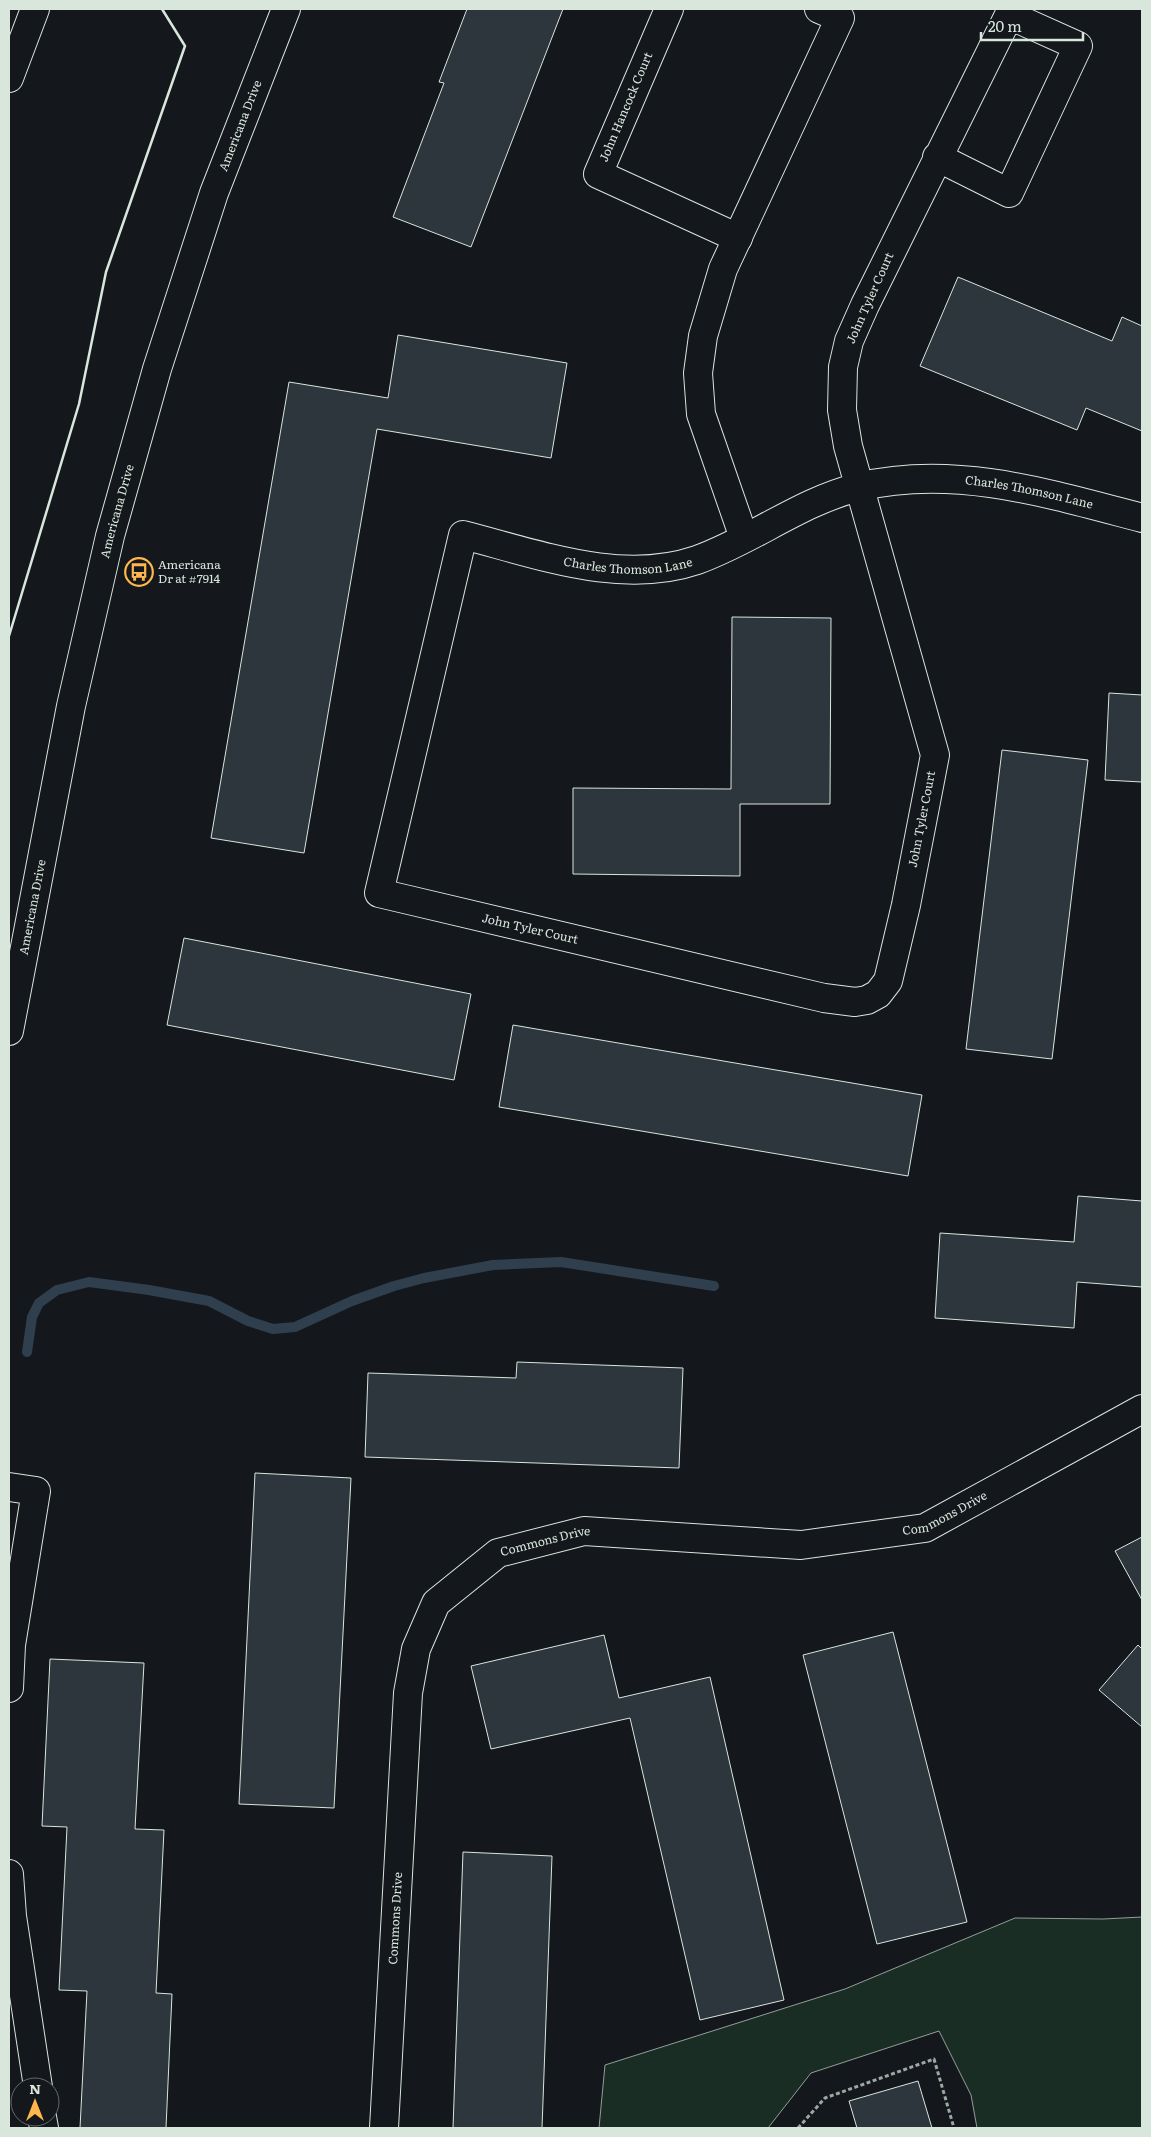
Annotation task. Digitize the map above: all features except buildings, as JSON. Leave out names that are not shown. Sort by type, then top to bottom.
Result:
[{"type":"main road","points":[[9,78],[35,9]]},
{"type":"main road","name":"Americana Drive","points":[[9,1031],[71,706],[110,536],[157,369],[214,193],[286,9]]},
{"type":"main road","name":"John Hancock Court","points":[[668,9],[598,174],[738,238]]},
{"type":"main road","points":[[744,538],[701,414],[698,373],[703,336],[723,269],[840,18],[819,9]]},
{"type":"main road","name":"John Tyler Court","points":[[379,892],[824,998],[854,1002],[867,1000],[878,994],[888,981],[906,905],[935,755],[848,446],[842,410],[843,367],[849,341],[865,306],[937,157],[1008,15],[1078,46],[1009,193],[937,157]]},
{"type":"main road","name":"Charles Thomson Lane","points":[[379,892],[464,534],[564,560],[629,571],[664,568],[698,559],[828,497],[860,487],[909,480],[955,480],[1006,485],[1142,518]]},
{"type":"main road","name":"Commons Drive","points":[[384,2128],[408,1693],[416,1649],[436,1603],[498,1552],[584,1531],[802,1545],[925,1528],[1142,1409]]},
{"type":"main road","points":[[9,1487],[36,1491],[11,1645],[9,1688]]},
{"type":"main road","points":[[9,1874],[12,1916],[36,2077]]},
{"type":"path","points":[[798,2128],[825,2098],[934,2059],[954,2128]]},
{"type":"green space","points":[[1142,1917],[1142,2128],[977,2128],[971,2095],[939,2031],[811,2073],[768,2128],[599,2128],[605,2065],[845,1989],[1015,1918],[1103,1919]]},
{"type":"waterway","points":[[27,1352],[32,1317],[39,1303],[57,1290],[89,1282],[209,1301],[248,1321],[273,1329],[295,1327],[352,1301],[394,1286],[424,1278],[493,1265],[561,1262],[714,1286]]},
{"type":"wall","points":[[9,636],[79,404],[106,272],[185,46],[162,9]]},
{"type":"place","name":"Americana Dr at #7914","points":[[139,572]]}]
